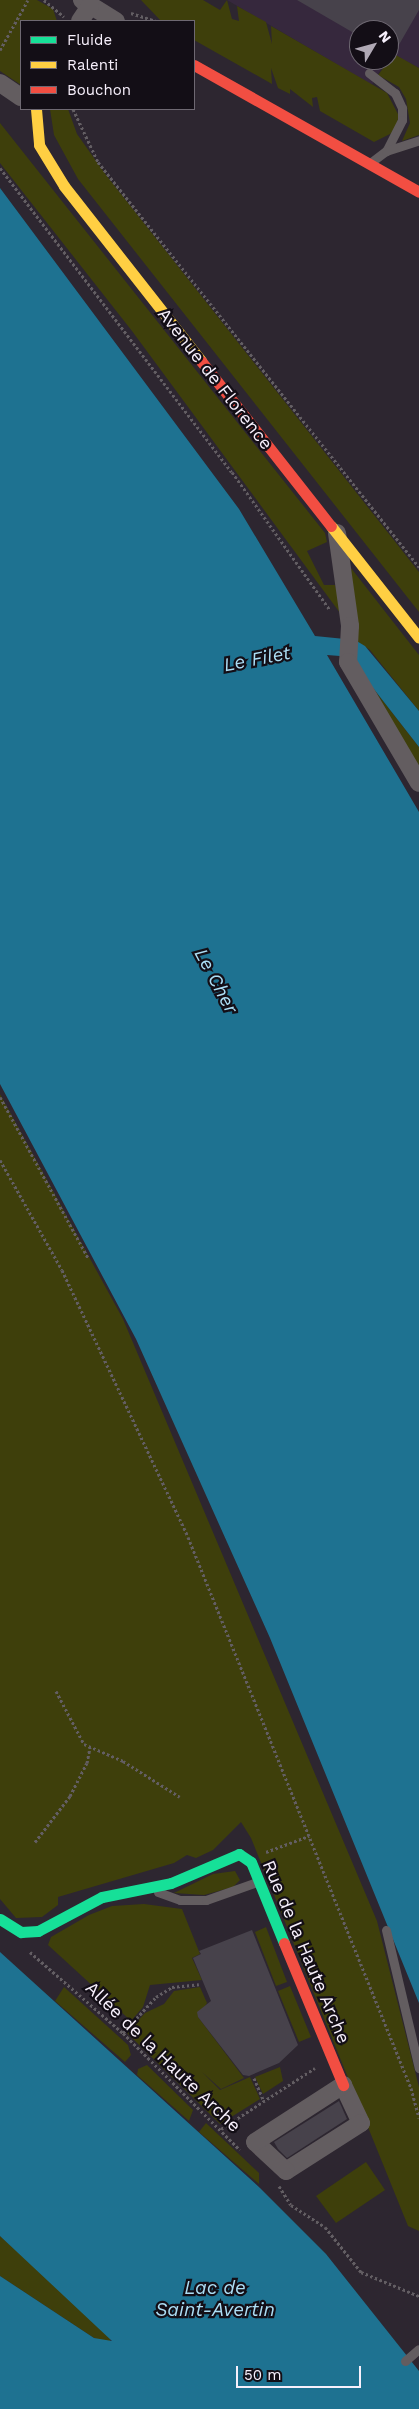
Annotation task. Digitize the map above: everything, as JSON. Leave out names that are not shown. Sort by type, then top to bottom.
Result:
[{"type":"street","points":[[69,0],[79,11],[112,20]]},
{"type":"street","points":[[195,66],[419,192]]},
{"type":"street","points":[[0,84],[20,95]]},
{"type":"street","name":"Avenue de Florence","points":[[36,110],[36,133],[48,164],[419,638]]},
{"type":"street","points":[[337,533],[350,626],[348,662],[419,783]]},
{"type":"street","name":"Rue de la Haute Arche","points":[[0,1919],[21,1932],[38,1931],[102,1897],[148,1889],[238,1854],[251,1862],[343,2085]]},
{"type":"street","points":[[343,2085],[361,2123],[352,2129],[286,2171],[254,2142],[319,2100],[343,2085]]},
{"type":"lane","points":[[370,73],[395,93],[402,108],[402,120],[386,152]]},
{"type":"lane","points":[[368,164],[386,152],[419,140]]},
{"type":"lane","points":[[148,1889],[180,1900],[206,1900],[235,1894],[258,1882]]},
{"type":"lane","points":[[386,1930],[419,2068]]},
{"type":"lane","points":[[405,2360],[419,2349]]},
{"type":"path","points":[[0,50],[28,0]]},
{"type":"path","points":[[44,0],[79,11]]},
{"type":"path","points":[[73,110],[98,162],[419,567]]},
{"type":"path","points":[[0,168],[226,464],[336,618],[350,626]]},
{"type":"path","points":[[0,1097],[88,1258]]},
{"type":"path","points":[[0,1160],[62,1270],[188,1537],[309,1836],[419,2118]]},
{"type":"path","points":[[56,1691],[76,1734],[90,1747],[124,1761],[180,1797]]},
{"type":"path","points":[[35,1842],[74,1789],[90,1747]]},
{"type":"path","points":[[271,1850],[309,1836]]},
{"type":"path","name":"Allée de la Haute Arche","points":[[27,1949],[123,2033],[221,2129],[244,2155]]},
{"type":"path","points":[[123,2033],[156,1996],[172,1987],[199,1984]]},
{"type":"path","points":[[221,2129],[332,2057]]},
{"type":"path","points":[[254,2078],[264,2101]]},
{"type":"path","points":[[270,2178],[284,2191],[291,2205],[325,2226],[361,2272],[419,2296]]},
{"type":"shaded area","points":[[0,0],[37,0],[53,9],[57,20],[20,20],[20,84],[0,71]]},
{"type":"shaded area","points":[[141,0],[203,0],[220,10],[227,0],[232,19],[239,21],[237,6],[266,22],[272,44],[271,26],[387,93],[399,116],[394,132],[374,142],[320,111],[317,97],[312,98],[313,107],[290,89],[290,94],[278,88],[271,68],[272,84],[195,41],[195,20],[160,20]]},
{"type":"shaded area","points":[[227,0],[419,0],[419,68],[399,57],[399,20],[349,20],[349,70],[380,70],[372,85]]},
{"type":"shaded area","points":[[399,57],[419,68],[419,135],[402,141],[410,123],[406,99],[399,87],[378,75],[382,70],[399,70]]},
{"type":"shaded area","points":[[50,110],[68,110],[77,134],[106,175],[419,572],[419,612],[78,179],[54,135]]},
{"type":"shaded area","points":[[0,123],[325,533],[327,542],[307,551],[324,585],[335,585],[343,617],[132,331],[0,163]]},
{"type":"shaded area","points":[[351,568],[419,655],[419,711],[370,650],[355,640]]},
{"type":"shaded area","points":[[359,670],[419,747],[419,770]]},
{"type":"shaded area","points":[[0,1094],[123,1319],[377,1921],[419,2087],[419,2231],[408,2226],[251,1838],[241,1822],[213,1850],[196,1858],[187,1855],[174,1863],[58,1897],[58,1905],[42,1917],[16,1918],[0,1899]]},
{"type":"shaded area","points":[[235,1871],[240,1880],[233,1887],[204,1895],[174,1893],[213,1874]]},
{"type":"shaded area","points":[[144,1904],[182,1909],[200,1954],[192,1958],[202,1980],[150,1985],[143,2007],[131,2021],[48,1945],[51,1937],[89,1915],[112,1906]]},
{"type":"shaded area","points":[[266,1927],[287,1982],[276,1986],[255,1932]]},
{"type":"shaded area","points":[[290,1986],[311,2037],[299,2042],[278,1991]]},
{"type":"shaded area","points":[[64,1987],[128,2045],[131,2055],[125,2062],[55,2001]]},
{"type":"shaded area","points":[[200,1987],[207,2003],[198,2017],[244,2078],[221,2089],[202,2072],[220,2090],[250,2077],[260,2099],[220,2124],[127,2033],[134,2026],[139,2030],[134,2025],[145,2013],[164,2004],[174,1991]]},
{"type":"shaded area","points":[[147,2065],[193,2110],[189,2121],[137,2075],[138,2069]]},
{"type":"shaded area","points":[[280,2067],[283,2081],[263,2094],[255,2077]]},
{"type":"shaded area","points":[[206,2123],[259,2173],[259,2184],[199,2132]]},
{"type":"shaded area","points":[[366,2162],[385,2190],[336,2223],[316,2196]]},
{"type":"shaded area","points":[[0,2236],[110,2334],[110,2344],[94,2338],[0,2276]]},
{"type":"water","points":[[0,188],[239,509],[315,636],[355,640],[365,646],[419,711],[419,747],[359,670],[340,656],[327,655],[419,812],[419,2003],[270,1638],[136,1339],[0,1084]]},
{"type":"water","name":"Lac de Saint-Avertin","points":[[0,1952],[260,2188],[326,2254],[419,2371],[419,2409],[0,2409],[0,2276],[94,2338],[112,2341],[0,2236]]},
{"type":"building","points":[[297,0],[419,0],[419,10],[399,45],[399,20],[349,20],[349,30]]},
{"type":"building","points":[[252,1930],[298,2045],[279,2063],[249,2076],[243,2075],[198,2017],[197,2012],[211,2001],[193,1958],[201,1954],[199,1951]]},
{"type":"building","points":[[339,2101],[347,2119],[287,2158],[278,2149],[274,2142]]},
{"type":"traffic: fast","points":[[0,1919],[21,1932],[38,1931],[102,1897],[171,1883],[239,1854],[251,1862],[284,1943]]},
{"type":"traffic: slow","points":[[36,110],[39,145],[64,186],[201,361]]},
{"type":"traffic: slow","points":[[331,526],[419,638]]},
{"type":"traffic: jam","points":[[195,66],[419,192]]},
{"type":"traffic: jam","points":[[201,361],[331,526]]},
{"type":"traffic: jam","points":[[284,1943],[343,2085]]},
{"type":"water label","name":"Le Filet","points":[[257,659]]},
{"type":"water label","name":"Le Cher","points":[[216,981]]}]
